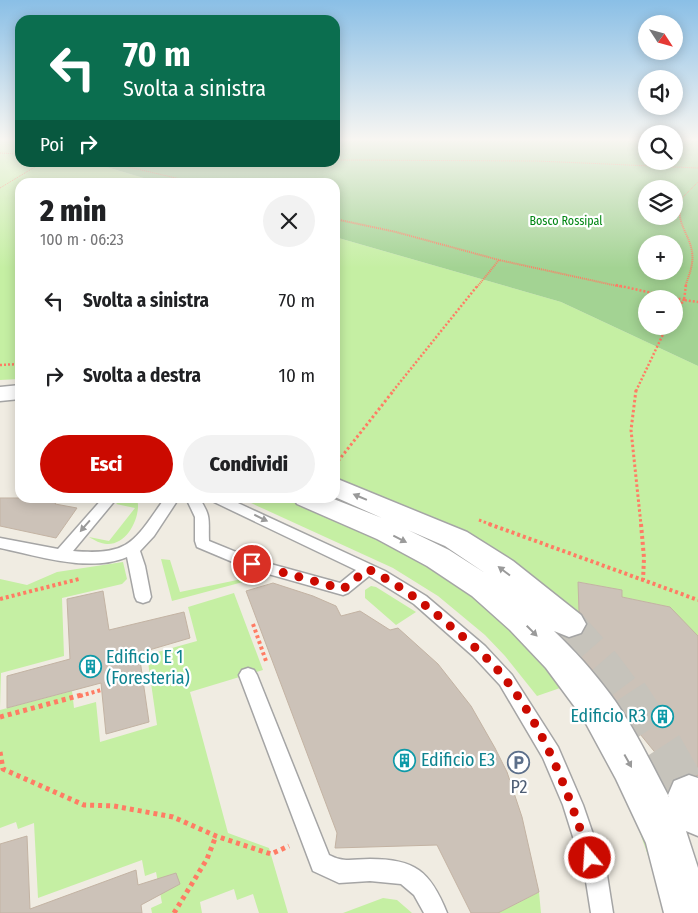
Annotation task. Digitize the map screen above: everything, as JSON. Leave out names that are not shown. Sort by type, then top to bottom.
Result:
[{"type":"street","points":[[0,394],[15,392]]},
{"type":"street","points":[[0,404],[15,404]]},
{"type":"street","points":[[340,489],[456,539],[502,569],[569,624]]},
{"type":"street","points":[[320,503],[388,532],[438,558],[484,588],[560,658],[598,706],[631,766],[667,840],[688,913]]},
{"type":"lane","points":[[61,555],[106,503]]},
{"type":"lane","points":[[0,543],[61,555],[84,557],[105,556],[132,550],[143,540],[169,503]]},
{"type":"lane","points":[[196,503],[200,509],[204,522],[200,534],[202,544],[216,551],[252,564],[343,589],[368,569]]},
{"type":"lane","points":[[228,503],[368,569],[420,600],[479,651],[506,680],[551,753],[573,805],[596,875],[602,913]]},
{"type":"lane","points":[[132,550],[138,566],[143,597]]},
{"type":"lane","points":[[248,675],[321,863],[339,872],[370,870],[405,873],[422,887],[436,913]]},
{"type":"path","points":[[684,300],[683,293],[692,268],[693,249],[678,217],[682,198],[697,183]]},
{"type":"path","points":[[340,219],[499,260],[698,302]]},
{"type":"path","points":[[693,249],[698,249]]},
{"type":"path","points":[[340,459],[442,328],[499,260]]},
{"type":"path","points":[[644,580],[644,558],[631,430],[636,391],[663,335]]},
{"type":"path","points":[[0,365],[15,364]]},
{"type":"path","points":[[475,519],[698,600]]},
{"type":"path","points":[[0,599],[87,577]]},
{"type":"path","points":[[253,624],[269,669]]},
{"type":"path","points":[[0,717],[102,690]]},
{"type":"path","points":[[0,752],[1,771],[84,805],[114,806],[173,817],[216,836],[270,854],[311,837]]},
{"type":"path","points":[[174,913],[207,859],[216,836]]},
{"type":"green space","points":[[0,183],[15,183],[15,379],[0,380]]},
{"type":"green space","name":"Bosco Rossipal","points":[[340,183],[638,183],[638,225],[683,225],[683,183],[698,183],[698,366],[561,302],[340,238]]},
{"type":"green space","points":[[340,238],[561,302],[698,366],[698,636],[670,619],[669,607],[622,597],[621,590],[579,582],[595,615],[580,621],[455,529],[428,516],[340,482]]},
{"type":"green space","points":[[138,503],[132,528],[121,540],[115,543],[100,543],[89,537],[109,541],[135,508],[116,504]]},
{"type":"green space","points":[[251,503],[302,503],[384,540],[456,580],[483,599],[518,629],[550,663],[578,700],[604,739],[627,781],[646,824],[661,868],[673,913],[666,913],[647,852],[612,767],[598,741],[563,687],[537,696],[505,656],[485,635],[438,596],[393,568]]},
{"type":"green space","points":[[161,559],[170,560],[180,592],[242,579],[243,582],[172,601]]},
{"type":"green space","points":[[123,562],[127,579],[122,584],[62,598],[64,656],[1,673],[0,708],[0,579],[27,585],[57,572]]},
{"type":"green space","points":[[371,586],[376,587],[416,612],[396,625],[365,598],[365,590]]},
{"type":"green space","points":[[234,593],[263,670],[190,692],[228,833],[269,848],[288,913],[259,913],[253,894],[237,900],[234,889],[200,902],[202,913],[152,913],[151,908],[162,903],[156,872],[145,876],[142,860],[38,898],[34,823],[18,829],[16,822],[0,828],[0,710],[72,691],[74,708],[96,702],[100,742],[157,725],[147,655],[197,641],[188,607]]},
{"type":"green space","points":[[539,892],[541,913],[498,913]]},
{"type":"green space","points":[[383,898],[397,900],[412,913],[343,913]]},
{"type":"building","points":[[0,498],[15,498],[15,503],[56,503],[77,508],[56,538],[0,526]]},
{"type":"building","name":"Edificio R3","points":[[578,582],[622,590],[622,597],[670,607],[698,636],[698,776],[688,773],[676,778],[631,723],[598,676],[562,636],[570,639],[582,635],[588,625],[579,611]]},
{"type":"building","name":"Edificio E3","points":[[273,583],[313,596],[336,606],[341,616],[360,611],[390,630],[398,628],[438,664],[471,706],[507,772],[522,817],[539,892],[498,913],[471,913],[437,845],[335,848],[337,833],[246,591]]},
{"type":"building","name":"Edificio E 1 (Foresteria)","points":[[103,591],[109,630],[184,612],[190,638],[139,653],[149,722],[106,734],[101,683],[7,708],[7,676],[70,659],[67,599]]},
{"type":"building","points":[[27,836],[30,909],[136,870],[138,885],[176,873],[180,884],[141,905],[142,913],[0,913],[0,844]]},
{"type":"tunnel","points":[[569,624],[604,664],[628,696]]},
{"type":"tunnel","points":[[627,694],[663,749],[689,795]]},
{"type":"place","name":"Edificio E 1 (Foresteria)","points":[[90,667]]},
{"type":"place","name":"Edificio R3","points":[[662,716]]},
{"type":"place","name":"Edificio E3","points":[[405,760]]},
{"type":"place","name":"P2","points":[[519,762]]},
{"type":"route","points":[[252,564],[343,589],[368,569],[420,600],[479,651],[506,680],[551,753],[573,805],[590,858]]}]
